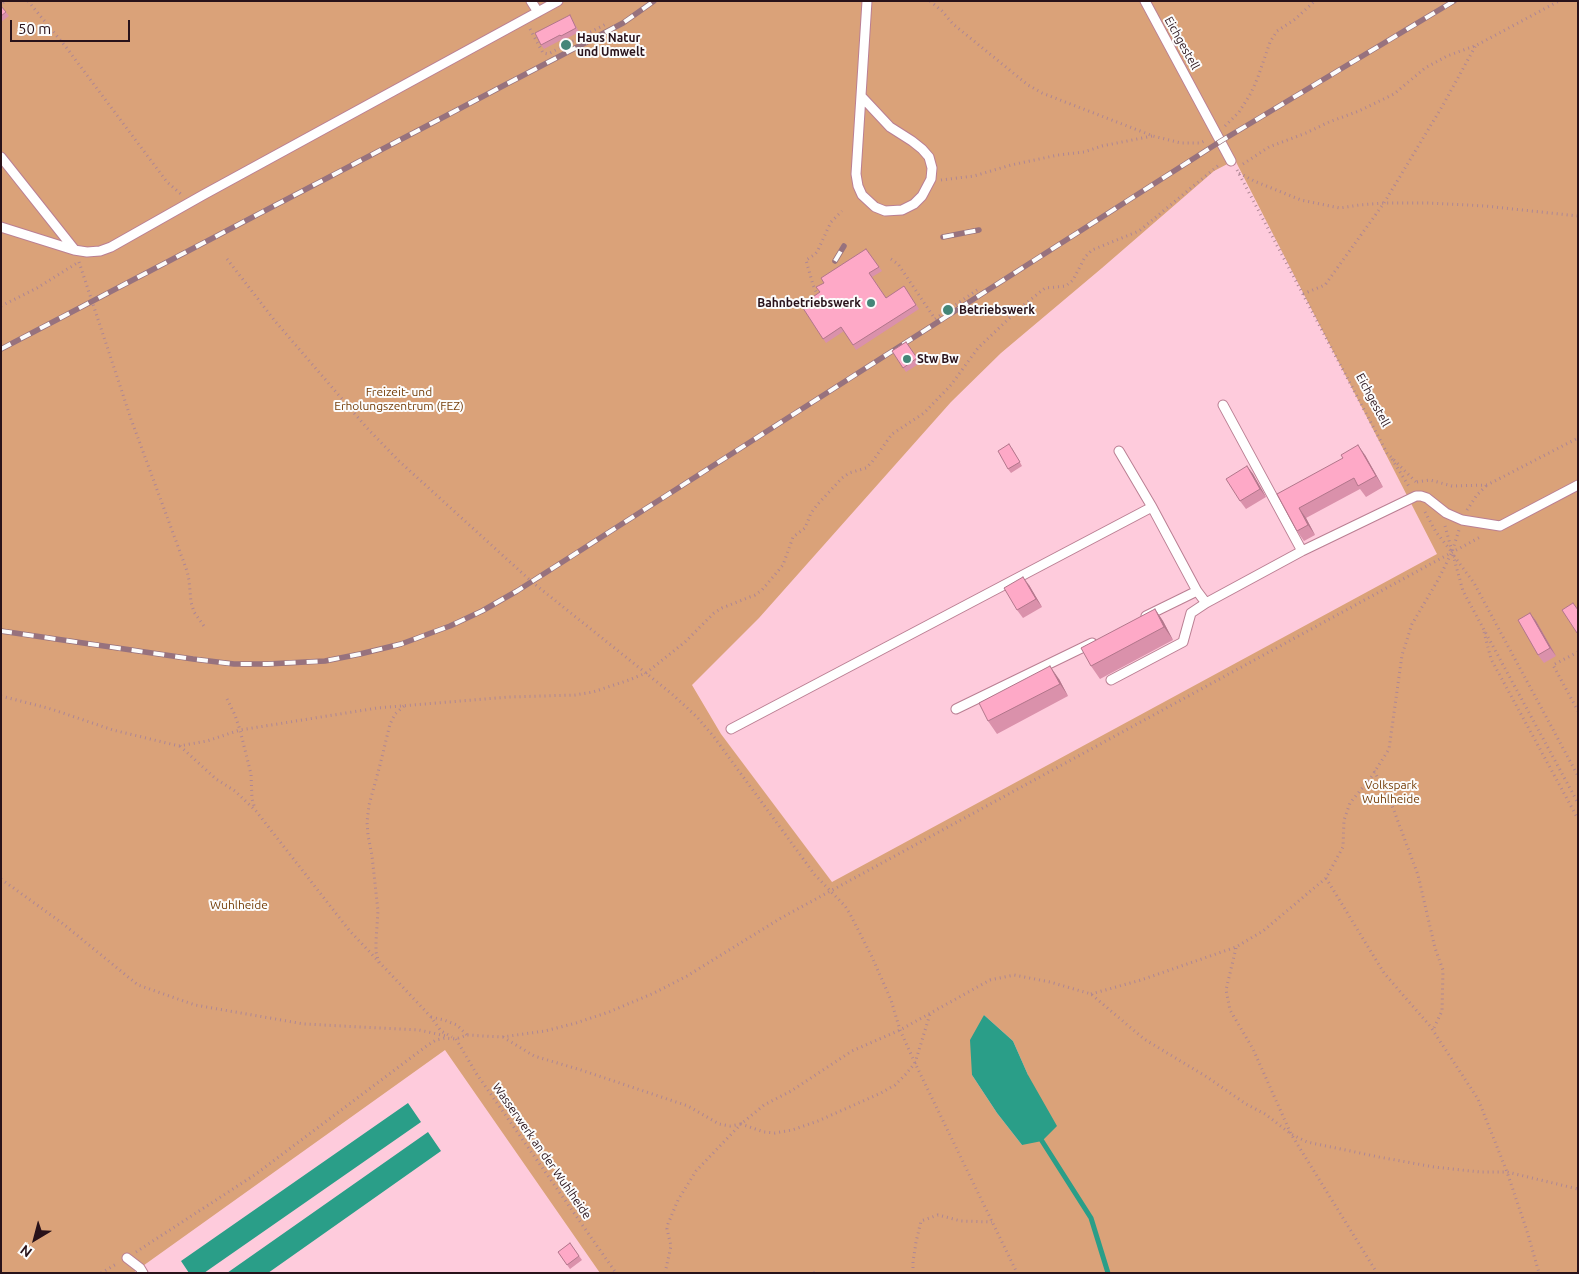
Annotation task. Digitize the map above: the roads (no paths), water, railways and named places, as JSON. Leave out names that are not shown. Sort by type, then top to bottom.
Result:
[{"type":"lane","points":[[531,1],[538,12]]},
{"type":"lane","points":[[1,227],[74,250],[100,251],[110,247],[558,1]]},
{"type":"lane","points":[[861,96],[890,127],[912,141],[929,157],[932,179],[922,196],[914,204],[902,210],[885,211],[875,207],[867,201],[858,186],[856,174],[867,1]]},
{"type":"lane","name":"Eichgestell","points":[[1145,1],[1230,158]]},
{"type":"lane","points":[[1,157],[74,250]]},
{"type":"lane","points":[[1222,406],[1302,551]]},
{"type":"lane","points":[[1119,451],[1206,603]]},
{"type":"lane","points":[[1111,680],[1182,642],[1191,613],[1206,603],[1302,551],[1416,496],[1427,498],[1446,513],[1462,520],[1500,526],[1578,485]]},
{"type":"lane","points":[[731,729],[1152,507]]},
{"type":"lane","points":[[1135,622],[1198,591]]},
{"type":"lane","points":[[956,709],[1099,639]]},
{"type":"lane","points":[[127,1258],[140,1268],[143,1273]]},
{"type":"waterway","points":[[1042,1141],[1091,1218],[1108,1273]]},
{"type":"railway","points":[[1,349],[623,23],[654,1]]},
{"type":"railway","points":[[1,631],[193,659],[234,664],[267,664],[325,661],[360,654],[401,644],[450,626],[482,611],[517,591],[1221,141],[1454,1]]},
{"type":"railway","points":[[943,237],[979,230]]},
{"type":"railway","points":[[835,261],[844,246]]},
{"type":"place","name":"Haus Natur und Umwelt","points":[[566,45]]},
{"type":"place","name":"Bahnbetriebswerk","points":[[871,303]]},
{"type":"place","name":"Betriebswerk","points":[[948,310]]},
{"type":"place","name":"Stw Bw","points":[[907,359]]},
{"type":"park label","name":"Freizeit- und Erholungszentrum (FEZ)","points":[[399,399]]},
{"type":"park label","name":"Volkspark Wuhlheide","points":[[1391,792]]},
{"type":"park label","name":"Wuhlheide","points":[[239,905]]}]
